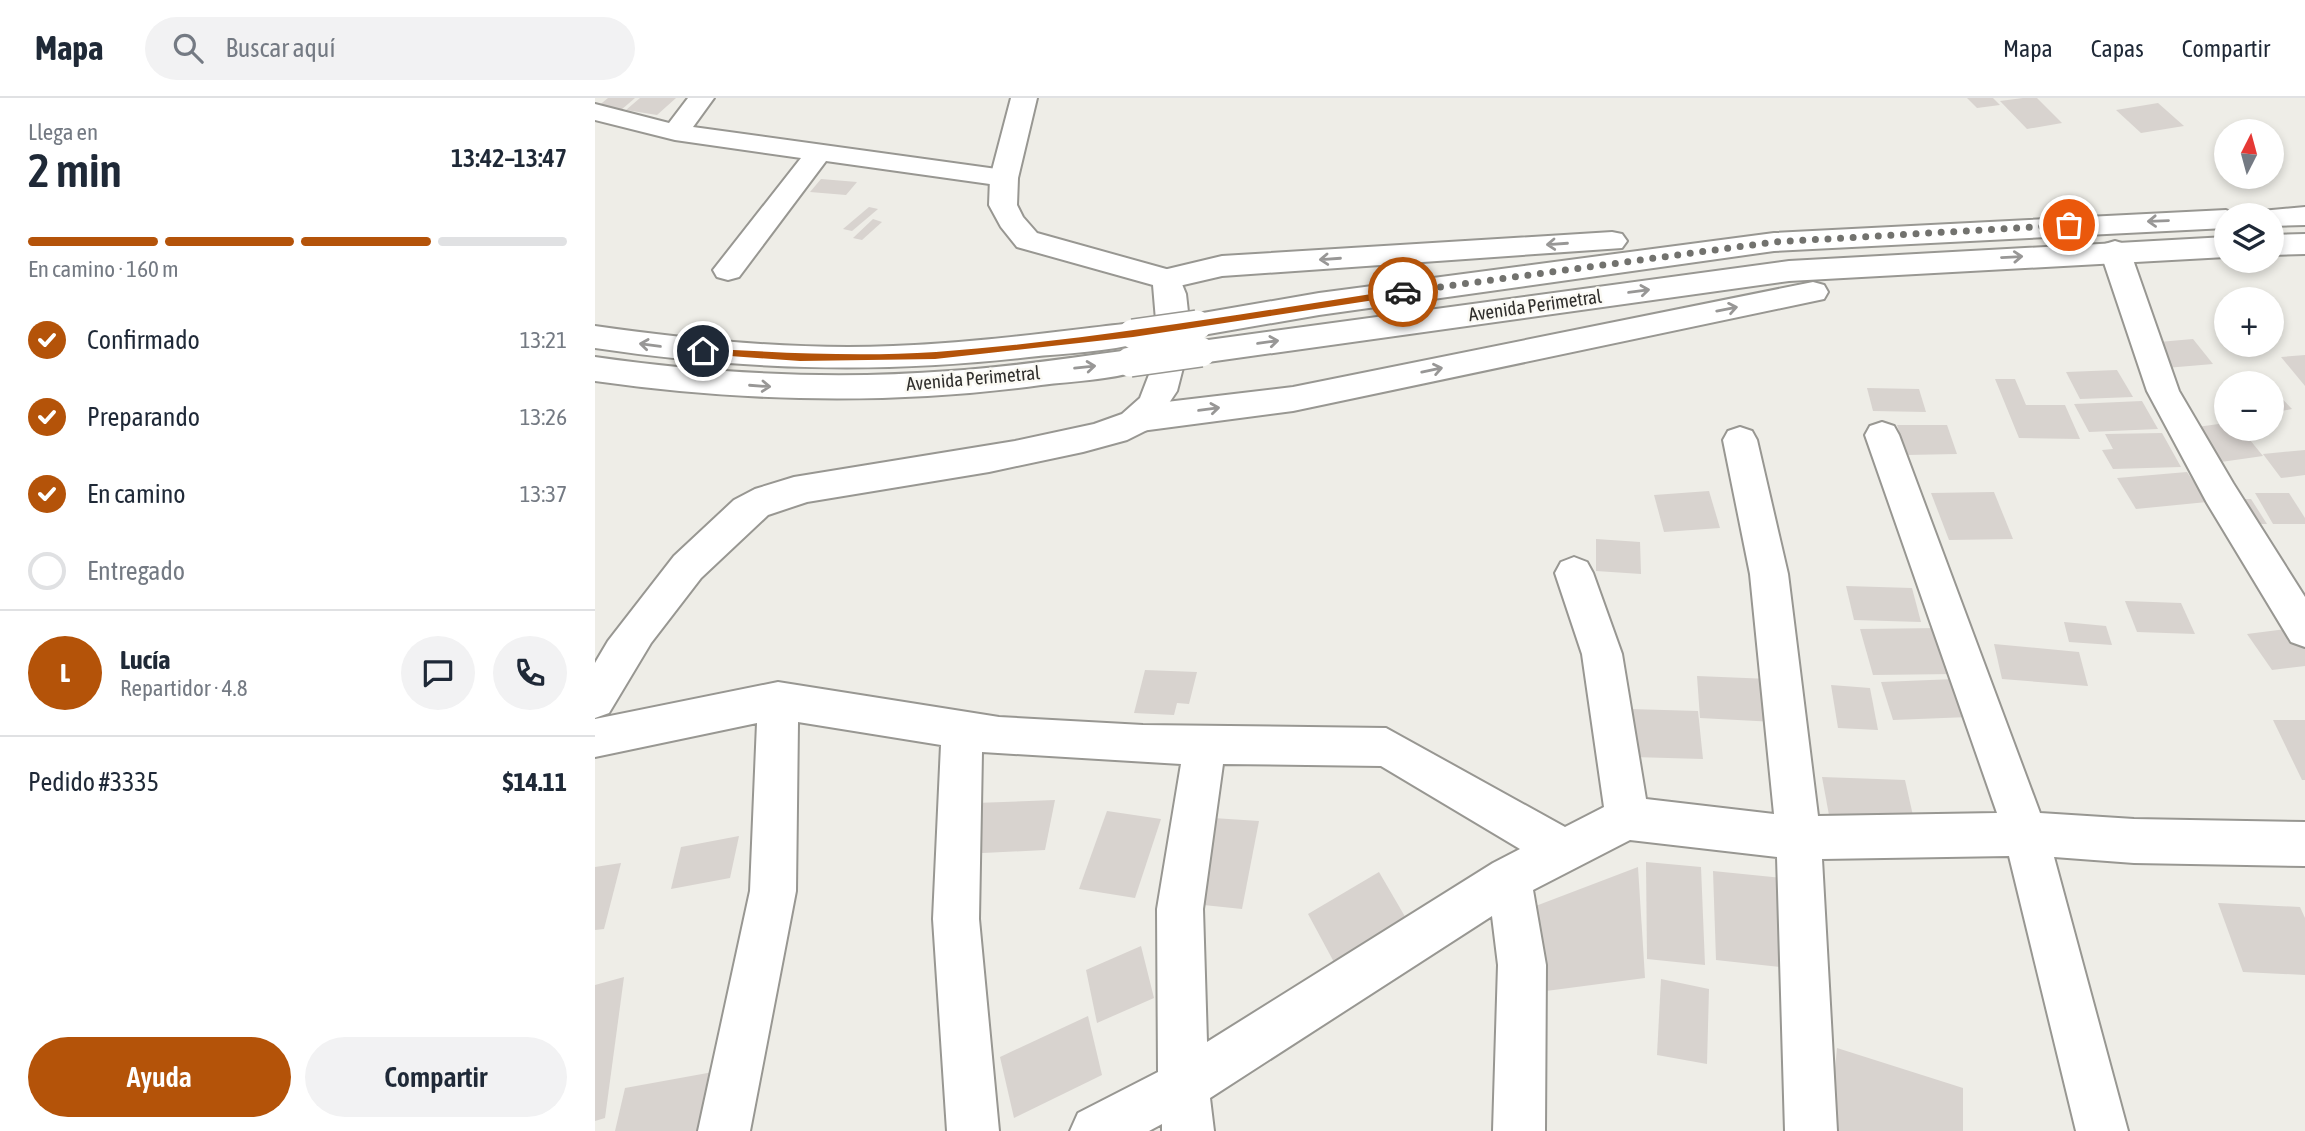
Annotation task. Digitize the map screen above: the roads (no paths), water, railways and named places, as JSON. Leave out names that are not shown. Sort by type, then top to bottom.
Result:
[{"type":"street","points":[[675,132],[701,98]]},
{"type":"street","points":[[1024,98],[1005,178],[1003,205],[1011,221],[1027,240],[1166,279],[1222,266],[1681,236],[1894,234]]},
{"type":"street","points":[[595,112],[675,132],[1005,178]]},
{"type":"street","points":[[728,270],[820,151]]},
{"type":"street","points":[[2284,217],[2305,216]]},
{"type":"street","name":"Avenida Perimetral","points":[[1199,339],[1319,304],[1760,244],[1894,234],[2214,220]]},
{"type":"street","points":[[2284,245],[2305,244]]},
{"type":"street","name":"Avenida Perimetral","points":[[595,369],[655,379],[809,387],[926,385],[1132,348],[1199,339],[1789,271],[2214,247]]},
{"type":"street","points":[[2115,251],[2163,391],[2220,493],[2305,629]]},
{"type":"street","points":[[595,700],[617,660],[674,582],[710,542],[751,507],[777,494],[1008,457],[1097,436],[1141,418],[1293,399],[1976,259]]},
{"type":"street","points":[[1141,418],[1159,390],[1171,361],[1172,294],[1166,279]]},
{"type":"street","name":"Avenida Perimetral","points":[[595,337],[679,349],[800,357],[1132,348]]},
{"type":"street","points":[[1882,435],[2026,834],[2102,1131]]},
{"type":"street","points":[[1740,440],[1769,574],[1799,838],[1811,1131]]},
{"type":"street","points":[[1574,573],[1602,654],[1627,818]]},
{"type":"street","points":[[595,738],[778,700],[999,736],[1205,745],[1386,747],[1565,851]]},
{"type":"street","points":[[724,1131],[773,891],[778,700]]},
{"type":"street","points":[[962,731],[955,919],[974,1131]]},
{"type":"street","points":[[1188,1131],[1183,1086],[1180,909],[1205,745]]},
{"type":"street","points":[[1095,1131],[1183,1086],[1509,879],[1627,818],[1799,838],[2026,834],[2134,841],[2305,844]]},
{"type":"street","points":[[1509,879],[1522,965],[1519,1131]]}]
